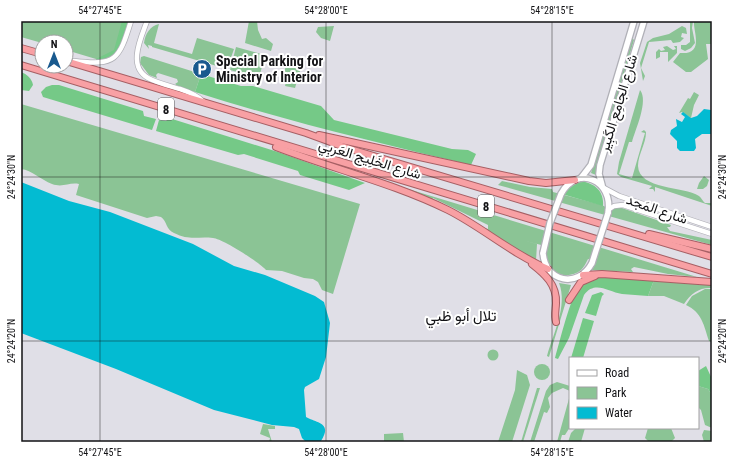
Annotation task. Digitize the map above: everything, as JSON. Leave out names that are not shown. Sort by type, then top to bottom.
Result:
[{"type":"highway","points":[[21,48],[34,52]]},
{"type":"highway","name":"شارع الخَلِيج العَربِي","points":[[74,63],[306,133],[347,148],[712,257]]},
{"type":"highway","name":"شارع الخَلِيج العَربِي","points":[[21,65],[712,274]]},
{"type":"highway","points":[[306,133],[336,138],[529,181],[546,183],[578,179]]},
{"type":"highway","points":[[261,138],[284,150],[424,199],[481,228],[518,253],[544,274],[551,282],[556,301],[556,322]]},
{"type":"highway","points":[[631,232],[651,234],[712,249]]},
{"type":"highway","points":[[518,253],[548,268]]},
{"type":"highway","points":[[583,275],[602,274],[712,282]]},
{"type":"highway","points":[[570,300],[581,282],[602,274]]},
{"type":"main road","name":"شارع الجامِع الكَبِير","points":[[548,268],[543,252],[550,223],[560,194],[564,187],[578,179],[591,165],[634,21]]},
{"type":"main road","name":"شارع الجامِع الكَبِير","points":[[608,212],[608,195],[603,187],[599,174],[600,165],[644,21]]},
{"type":"main road","points":[[578,179],[590,179],[603,187]]},
{"type":"main road","points":[[548,268],[553,274],[565,279],[572,279],[583,275],[592,263],[601,241],[608,212]]},
{"type":"street","points":[[74,62],[98,64],[113,58],[123,46],[131,21]]},
{"type":"street","points":[[147,21],[137,54],[141,72],[149,79],[190,92],[204,102]]},
{"type":"street","name":"شارع المَجد","points":[[603,187],[619,196],[712,227]]},
{"type":"street","name":"شارع المَجد","points":[[608,212],[614,206],[623,204],[712,234]]},
{"type":"green space","points":[[21,21],[128,21],[120,47],[98,62],[96,59],[74,52],[74,34],[34,34],[34,41],[21,37]]},
{"type":"green space","points":[[122,21],[128,21],[120,47],[113,57],[98,62],[96,59],[114,50]]},
{"type":"green space","points":[[249,21],[257,21],[258,30],[262,39],[266,38],[273,44],[271,51],[245,43]]},
{"type":"green space","points":[[690,21],[693,21],[692,28],[695,43],[691,48],[685,51],[681,49],[681,45],[686,45],[690,42]]},
{"type":"green space","points":[[694,21],[712,21],[712,44],[706,44],[708,59],[691,72],[686,72],[673,62],[680,53],[688,53],[695,47],[696,36]]},
{"type":"green space","points":[[159,24],[154,43],[192,54],[197,38],[234,49],[227,69],[148,45],[149,49],[144,43],[148,31]]},
{"type":"green space","points":[[334,26],[330,41],[321,38],[316,32],[318,27]]},
{"type":"green space","points":[[682,26],[686,28],[687,34],[682,33],[681,37],[684,38],[680,42],[673,43],[671,40],[649,42],[641,68],[645,76],[643,81],[640,63],[647,42],[653,38],[669,34]]},
{"type":"green space","points":[[632,38],[634,40],[597,164],[596,175],[591,173]]},
{"type":"green space","points":[[667,46],[673,50],[676,49],[674,46],[677,46],[677,53],[668,62],[668,52],[660,52],[660,57],[656,59],[656,52],[659,49],[661,51],[665,50],[663,47]]},
{"type":"green space","points":[[236,47],[265,55],[259,78],[230,70]]},
{"type":"green space","points":[[144,56],[201,74],[195,92],[181,88],[175,84],[178,82],[177,79],[158,73],[156,75],[157,78],[149,75],[140,63],[141,57]]},
{"type":"green space","points":[[288,60],[302,64],[295,88],[285,86],[288,74],[284,72]]},
{"type":"green space","points":[[21,72],[32,81],[33,85],[29,91],[21,90]]},
{"type":"green space","points":[[201,74],[241,86],[253,86],[321,106],[334,120],[452,149],[468,150],[476,154],[471,165],[263,113],[195,92]]},
{"type":"green space","points":[[59,85],[143,111],[144,116],[156,119],[152,130],[43,97],[41,92],[46,87]]},
{"type":"green space","points":[[640,90],[643,101],[640,116],[632,142],[629,142],[619,174],[632,178],[645,133],[641,132],[644,130],[646,132],[646,136],[638,162],[640,174],[654,183],[683,190],[699,196],[705,203],[712,203],[712,206],[655,187],[655,192],[653,189],[649,189],[652,186],[621,177],[617,174],[619,162]]},
{"type":"green space","points":[[694,92],[699,95],[694,105],[691,118],[682,112],[679,113],[688,98],[690,99]]},
{"type":"green space","points":[[21,104],[360,204],[333,294],[322,290],[318,282],[313,279],[304,278],[282,271],[266,270],[241,251],[218,239],[185,237],[171,232],[161,217],[156,216],[147,218],[76,195],[79,184],[52,184],[29,171],[21,169]]},
{"type":"green space","points":[[169,118],[278,152],[365,183],[349,190],[300,175],[298,171],[244,154],[238,155],[156,131],[159,120],[166,121]]},
{"type":"green space","points":[[704,176],[709,180],[707,186],[703,189],[697,189],[699,183]]},
{"type":"green space","points":[[502,181],[530,187],[552,189],[553,192],[602,205],[611,210],[614,207],[619,207],[671,225],[670,227],[667,227],[670,231],[712,240],[712,245],[498,185]]},
{"type":"green space","points":[[580,181],[590,184],[598,189],[602,196],[603,206],[562,194],[574,183]]},
{"type":"green space","points":[[405,188],[697,277],[668,274],[634,267],[631,269],[633,272],[591,270],[595,261],[588,259],[583,268],[577,273],[568,275],[559,274],[554,272],[547,263],[545,246],[522,240],[537,244],[536,261],[484,228],[488,229],[488,225],[433,198],[432,200]]},
{"type":"green space","points":[[614,277],[654,280],[648,296],[622,294],[602,288],[593,288],[588,291],[584,295],[569,338],[558,359],[555,358],[572,300],[579,287],[591,279]]},
{"type":"green space","points":[[654,280],[707,284],[712,285],[712,288],[696,292],[684,304],[664,296],[648,296]]},
{"type":"green space","points":[[559,283],[571,285],[549,357],[547,356],[561,310],[562,301]]},
{"type":"green space","points":[[705,289],[712,289],[712,342],[709,341],[702,320],[696,311],[686,305],[692,296]]},
{"type":"green space","points":[[601,292],[604,294],[596,316],[585,313],[592,295]]},
{"type":"green space","points":[[583,318],[594,321],[583,357],[571,357]]},
{"type":"green space","points":[[493,349],[497,351],[499,355],[497,359],[493,361],[489,359],[487,355],[489,351]]},
{"type":"green space","points":[[539,364],[545,364],[550,369],[548,378],[545,380],[539,380],[534,375],[534,369]]},
{"type":"green space","points":[[706,366],[712,379],[712,395],[708,389],[699,386],[699,370]]},
{"type":"green space","points":[[517,370],[527,375],[530,385],[512,442],[498,442],[515,390]]},
{"type":"green space","points":[[557,382],[569,386],[569,391],[563,388],[552,393],[548,398],[550,407],[547,413],[544,412],[534,442],[530,442],[546,391],[550,385]]},
{"type":"green space","points":[[699,386],[708,389],[712,395],[712,428],[705,425],[701,410],[699,408]]},
{"type":"green space","points":[[537,388],[540,388],[523,442],[521,442]]},
{"type":"green space","points":[[569,399],[569,429],[565,435],[562,435],[560,442],[557,442]]},
{"type":"green space","points":[[263,424],[275,426],[275,429],[268,429],[272,442],[269,442],[270,438],[260,434]]},
{"type":"green space","points":[[575,429],[585,429],[581,442],[568,442],[571,433]]},
{"type":"green space","points":[[648,429],[671,429],[675,438],[671,442],[649,442],[645,438]]},
{"type":"green space","points":[[704,430],[712,431],[712,442],[704,442],[702,435]]},
{"type":"green space","points":[[403,433],[404,442],[384,442],[384,434]]},
{"type":"water","points":[[704,109],[711,110],[712,134],[702,134],[695,139],[696,148],[694,151],[680,151],[677,148],[677,141],[670,134],[671,130],[677,126],[676,119],[682,122],[685,117],[681,114],[683,112],[691,118],[697,116]]},
{"type":"water","points":[[21,182],[69,201],[110,212],[193,244],[234,266],[265,275],[315,296],[324,302],[330,323],[326,357],[319,379],[305,387],[304,390],[306,417],[322,424],[325,430],[321,441],[306,442],[302,438],[299,429],[294,427],[272,425],[214,410],[116,369],[21,333]]},
{"type":"place","name":"Special Parking for Ministry of Interior","points":[[202,69]]},
{"type":"district","name":"تلال أبو ظبي","points":[[461,316]]}]
